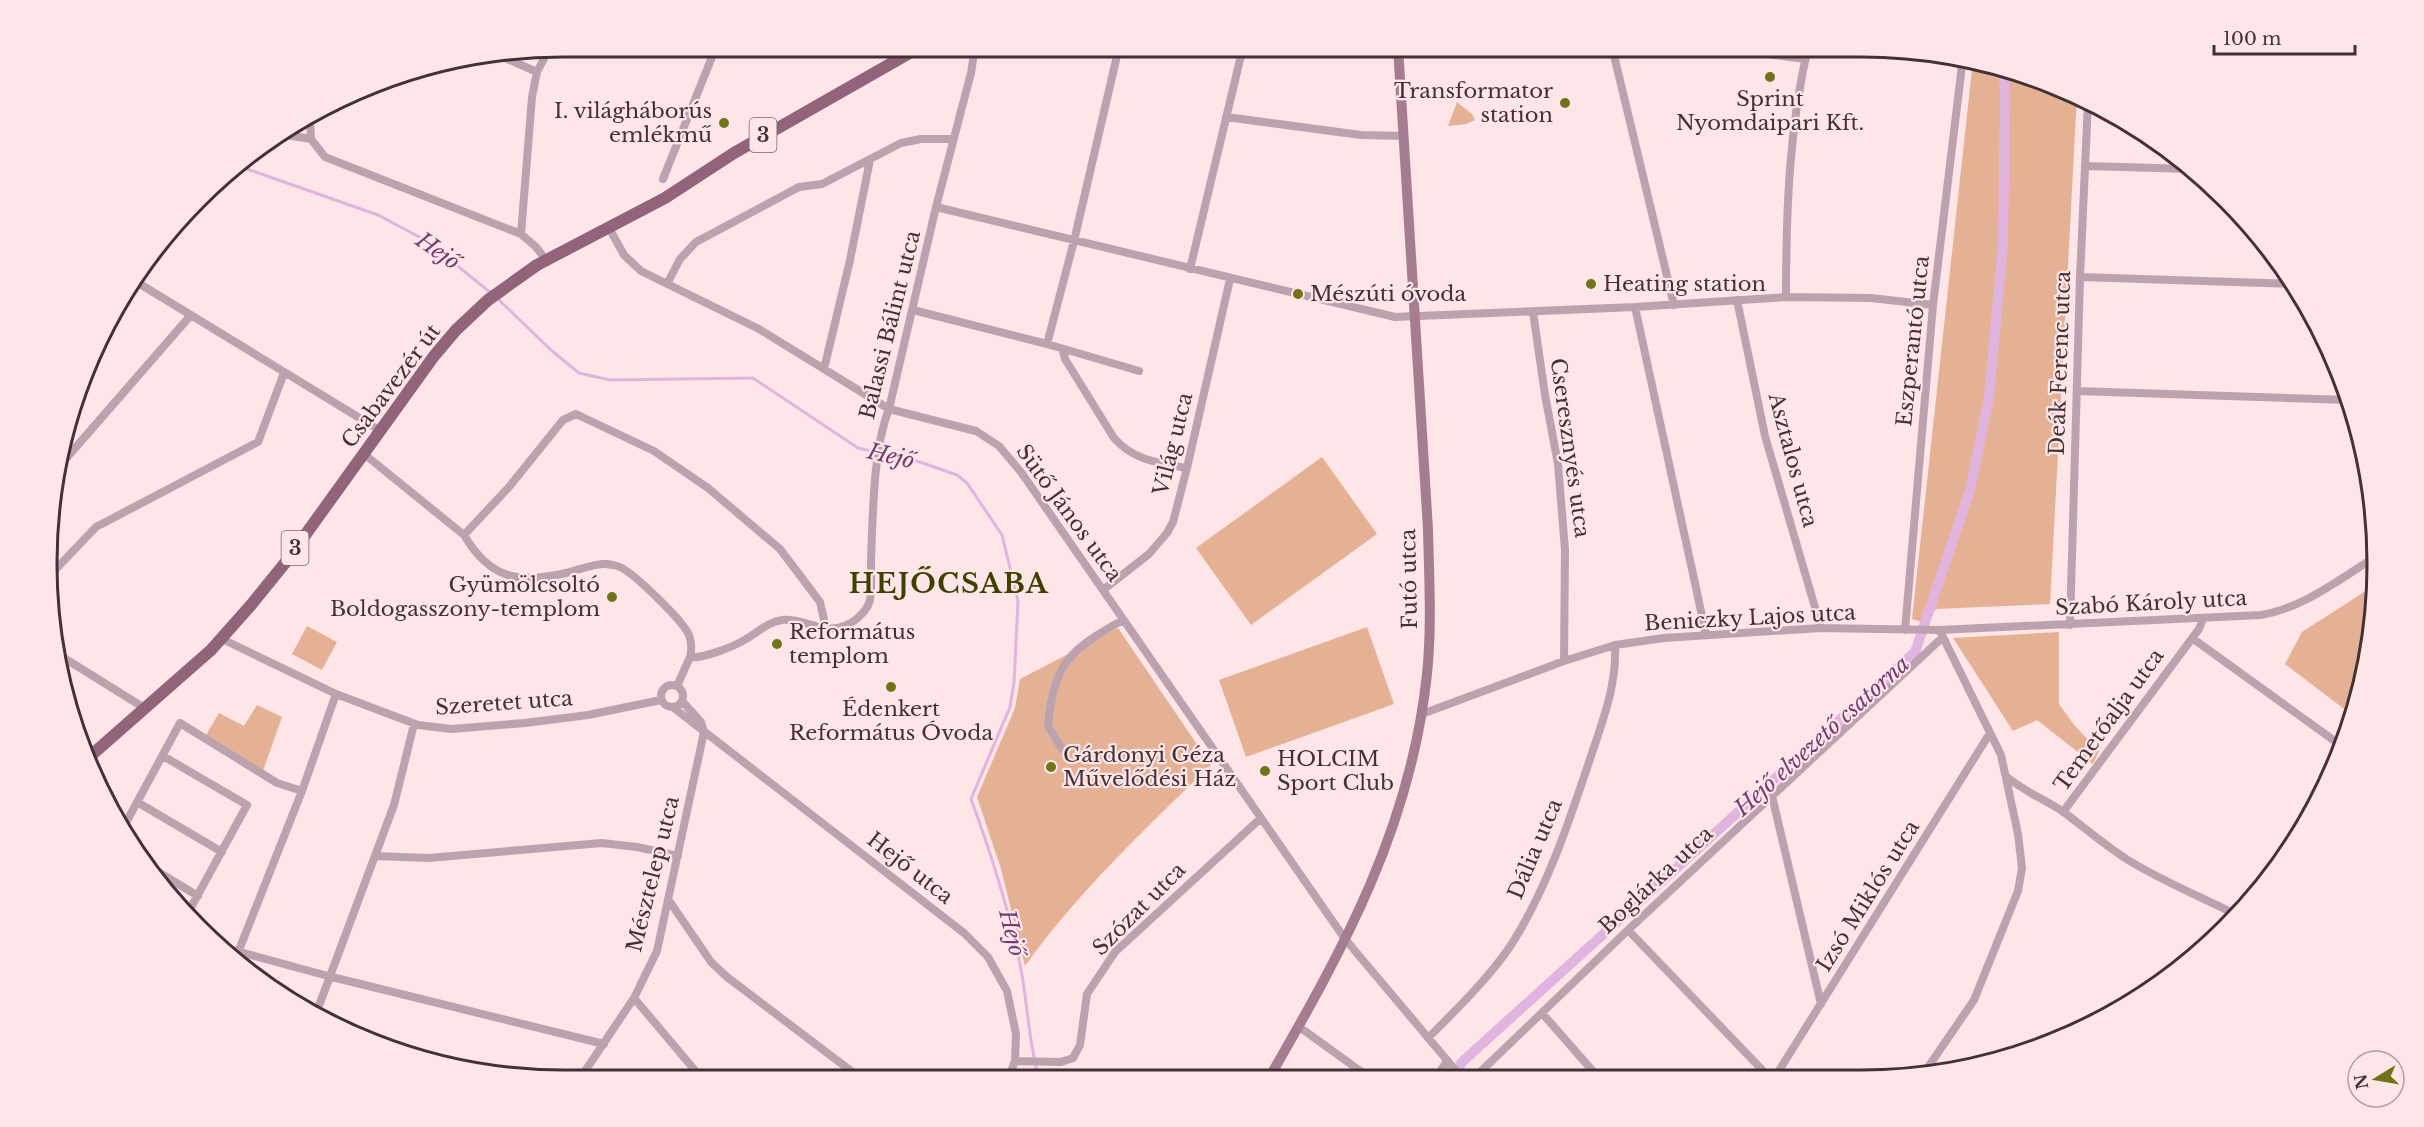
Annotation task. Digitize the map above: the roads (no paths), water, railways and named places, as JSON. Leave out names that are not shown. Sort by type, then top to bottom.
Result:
[{"type":"main road","name":"Csabavezér út","points":[[94,753],[222,639],[285,563],[434,356],[456,330],[488,300],[546,260],[665,198],[734,153],[901,57]]},
{"type":"main road","name":"Futó utca","points":[[1273,1070],[1346,939],[1371,886],[1393,829],[1408,781],[1422,714],[1427,674],[1430,593],[1399,57]]},
{"type":"street","points":[[663,179],[712,57]]},
{"type":"street","name":"Balassi Bálint utca","points":[[690,657],[699,658],[742,642],[764,627],[782,620],[794,621],[815,628],[841,627],[858,618],[869,601],[880,444],[973,57]]},
{"type":"street","points":[[1047,344],[1074,241],[1116,57]]},
{"type":"street","points":[[1190,269],[1240,57]]},
{"type":"street","points":[[1614,57],[1674,305]]},
{"type":"street","points":[[1786,297],[1790,146],[1805,59],[1791,57]]},
{"type":"street","points":[[521,234],[532,97],[537,72],[545,58]]},
{"type":"street","points":[[509,60],[537,72]]},
{"type":"street","name":"Eszperantó utca","points":[[1909,630],[1933,305],[1962,68]]},
{"type":"street","name":"Deák Ferenc utca","points":[[2070,625],[2080,277],[2088,111]]},
{"type":"street","points":[[1226,117],[1350,134],[1403,136]]},
{"type":"street","points":[[310,125],[311,139],[325,157],[521,234],[536,246],[546,260]]},
{"type":"street","points":[[292,136],[311,139]]},
{"type":"street","points":[[667,284],[681,259],[696,242],[798,187],[822,184],[901,143],[921,139],[954,139]]},
{"type":"street","points":[[824,369],[850,260],[870,160]]},
{"type":"street","points":[[2086,166],[2178,170]]},
{"type":"street","points":[[936,207],[1395,317],[1635,307],[1786,297],[1871,298],[1933,305]]},
{"type":"street","name":"Sütő János utca","points":[[609,228],[630,263],[641,271],[759,329],[889,409],[976,431],[999,446],[1021,472],[1346,939],[1455,1070]]},
{"type":"street","points":[[2080,277],[2283,284]]},
{"type":"street","name":"Világ utca","points":[[1103,590],[1149,554],[1173,522],[1230,279]]},
{"type":"street","points":[[141,284],[381,431]]},
{"type":"street","name":"Asztalos utca","points":[[1737,300],[1765,436],[1821,628]]},
{"type":"street","points":[[1635,307],[1706,634]]},
{"type":"street","points":[[913,309],[1139,371]]},
{"type":"street","name":"Cseresznyés utca","points":[[1533,312],[1558,464],[1565,550],[1564,661]]},
{"type":"street","points":[[69,455],[191,315]]},
{"type":"street","points":[[1063,351],[1065,359],[1114,438],[1122,447],[1149,461],[1187,468]]},
{"type":"street","points":[[57,568],[96,527],[258,442],[284,373]]},
{"type":"street","points":[[2077,391],[2339,400]]},
{"type":"street","points":[[464,535],[509,487],[563,420],[576,414],[654,451],[708,488],[780,549],[820,602],[826,628]]},
{"type":"street","points":[[364,454],[464,535],[471,547],[498,573],[520,578],[544,577],[603,564],[619,566],[634,576],[688,633],[692,645],[690,657],[676,686]]},
{"type":"street","name":"Szabó Károly utca","points":[[1909,630],[1938,632],[2261,615],[2282,610],[2303,601],[2367,562]]},
{"type":"street","points":[[2192,638],[2203,619]]},
{"type":"street","points":[[1062,749],[1048,726],[1055,682],[1074,651],[1092,637],[1124,620]]},
{"type":"street","name":"Beniczky Lajos utca","points":[[1422,714],[1564,661],[1615,645],[1706,634],[1821,628],[1909,630]]},
{"type":"street","points":[[1929,1066],[1974,1000],[2022,876],[2022,860],[2001,755],[1938,632]]},
{"type":"street","name":"Boglárka utca","points":[[1481,1070],[1772,796],[1938,632]]},
{"type":"street","name":"Temetőalja utca","points":[[2229,911],[2130,861],[2100,841],[2064,812],[2192,638],[2334,741]]},
{"type":"street","name":"Szeretet utca","points":[[222,639],[336,694],[414,724],[451,729],[513,724],[588,715],[661,700]]},
{"type":"street","name":"Dália utca","points":[[1428,1038],[1467,998],[1513,943],[1548,873],[1574,809],[1611,693],[1616,662],[1615,645]]},
{"type":"street","points":[[67,660],[146,709]]},
{"type":"street","points":[[682,701],[675,708],[665,706],[661,700],[661,693],[669,685],[676,686],[682,692],[682,701],[701,722],[704,732]]},
{"type":"street","points":[[239,951],[302,791],[336,694]]},
{"type":"street","name":"Hejő utca","points":[[675,708],[964,933],[988,957],[1007,992],[1016,1034],[1015,1061],[1012,1070]]},
{"type":"street","points":[[127,820],[180,723],[277,783],[302,791]]},
{"type":"street","points":[[318,1007],[394,805],[414,724]]},
{"type":"street","name":"Mésztelep utca","points":[[586,1070],[634,998],[657,951],[704,732]]},
{"type":"street","name":"Izsó Miklós utca","points":[[1779,1070],[1990,733]]},
{"type":"street","points":[[163,756],[247,805],[192,907]]},
{"type":"street","points":[[2007,777],[2021,788],[2064,812]]},
{"type":"street","points":[[1772,796],[1821,1004]]},
{"type":"street","points":[[137,802],[222,852]]},
{"type":"street","name":"Szózat utca","points":[[1015,1061],[1061,1062],[1073,1058],[1080,1045],[1087,994],[1115,952],[1261,818]]},
{"type":"street","points":[[375,855],[428,858],[602,843],[637,847],[678,856]]},
{"type":"street","points":[[166,877],[198,896]]},
{"type":"street","points":[[668,899],[711,962],[850,1070]]},
{"type":"street","points":[[1628,930],[1762,1070]]},
{"type":"street","points":[[247,958],[604,1044]]},
{"type":"street","points":[[634,998],[695,1070]]},
{"type":"street","points":[[1542,1013],[1592,1070]]},
{"type":"street","points":[[1298,1026],[1359,1070]]},
{"type":"street","points":[[1441,1070],[1447,1060]]},
{"type":"waterway","name":"Hejő elvezető csatorna","points":[[1457,1070],[1462,1062],[1915,652],[1970,490],[1989,397],[2003,244],[2004,78]]},
{"type":"waterway","name":"Hejő","points":[[247,169],[378,215],[427,241],[492,294]]},
{"type":"waterway","name":"Hejő","points":[[497,298],[552,351],[579,373],[610,380],[753,378],[858,448],[920,462],[957,475],[967,483],[1002,535],[1018,601],[1014,683],[1010,707],[971,799],[1007,908],[1022,975],[1037,1070]]},
{"type":"place","name":"Sprint Nyomdaipari Kft.","points":[[1770,77]]},
{"type":"place","name":"Transformator station","points":[[1565,103]]},
{"type":"place","name":"I. világháborús emlékmű","points":[[724,123]]},
{"type":"place","name":"Heating station","points":[[1591,284]]},
{"type":"place","name":"Mészúti óvoda","points":[[1298,294]]},
{"type":"place","name":"Gyümölcsoltó Boldogasszony-templom","points":[[612,597]]},
{"type":"place","name":"Református templom","points":[[777,644]]},
{"type":"place","name":"Édenkert Református Óvoda","points":[[891,687]]},
{"type":"place","name":"Gárdonyi Géza Művelődési Ház","points":[[1051,767]]},
{"type":"place","name":"HOLCIM Sport Club","points":[[1265,771]]},
{"type":"district","name":"HEJŐCSABA","points":[[949,583]]}]
